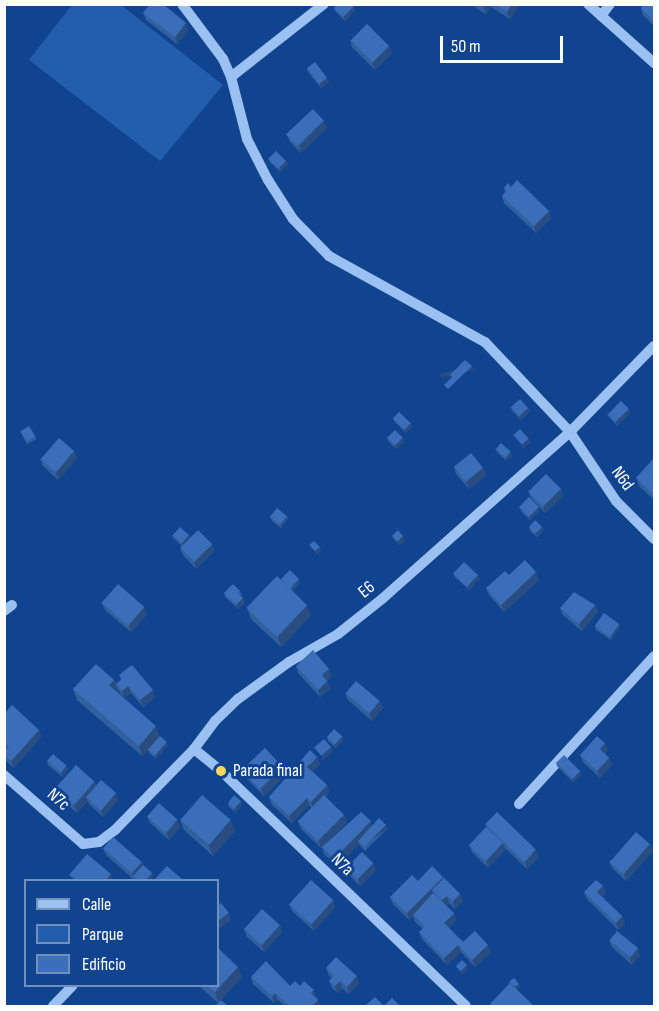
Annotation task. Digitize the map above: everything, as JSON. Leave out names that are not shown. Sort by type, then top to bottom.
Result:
[{"type":"street","name":"N6d","points":[[182,4],[223,59],[231,77],[247,139],[293,219],[329,256],[485,342],[570,432],[616,501],[654,539]]},
{"type":"street","points":[[231,77],[324,4]]},
{"type":"street","points":[[588,4],[654,63]]},
{"type":"street","points":[[600,16],[610,4]]},
{"type":"street","name":"E6","points":[[91,845],[116,830],[194,749],[215,720],[238,699],[289,662],[338,634],[382,599],[570,432],[654,345]]},
{"type":"street","points":[[519,804],[654,656]]},
{"type":"street","name":"N7a","points":[[194,749],[221,771],[466,1006]]},
{"type":"street","name":"N7c","points":[[4,776],[84,844],[91,845]]},
{"type":"street","points":[[53,1006],[71,987]]},
{"type":"street","points":[[449,1006],[457,998]]},
{"type":"green space","points":[[72,5],[121,5],[223,85],[160,161],[29,60]]},
{"type":"building","points":[[150,4],[163,4],[186,23],[175,37],[143,13]]},
{"type":"building","points":[[337,4],[354,6],[343,17],[334,8]]},
{"type":"building","points":[[495,4],[512,4],[507,12]]},
{"type":"building","points":[[644,4],[654,4],[654,21],[641,8]]},
{"type":"building","points":[[367,24],[389,46],[373,62],[351,40]]},
{"type":"building","points":[[315,62],[327,78],[319,84],[307,68]]},
{"type":"building","points":[[313,109],[324,121],[297,146],[286,134]]},
{"type":"building","points":[[276,151],[286,161],[278,169],[268,159]]},
{"type":"building","points":[[517,180],[549,211],[534,226],[502,196],[507,191],[504,188],[508,183],[511,187]]},
{"type":"building","points":[[465,360],[472,366],[448,389],[444,385],[452,377],[450,375]]},
{"type":"building","points":[[520,399],[528,408],[519,416],[511,407]]},
{"type":"building","points":[[621,401],[629,409],[615,422],[608,414]]},
{"type":"building","points":[[399,412],[411,423],[405,429],[393,419]]},
{"type":"building","points":[[29,426],[35,436],[27,441],[20,431]]},
{"type":"building","points":[[520,429],[529,439],[522,445],[513,435]]},
{"type":"building","points":[[395,430],[403,438],[395,446],[387,438]]},
{"type":"building","points":[[59,438],[74,451],[56,472],[41,459]]},
{"type":"building","points":[[501,443],[511,452],[505,458],[496,449]]},
{"type":"building","points":[[471,453],[483,468],[466,482],[454,467]]},
{"type":"building","points":[[654,458],[654,495],[636,478]]},
{"type":"building","points":[[546,474],[561,489],[543,507],[528,492]]},
{"type":"building","points":[[529,497],[539,507],[529,517],[519,507]]},
{"type":"building","points":[[277,508],[287,516],[280,525],[270,517]]},
{"type":"building","points":[[535,520],[542,527],[535,534],[529,527]]},
{"type":"building","points":[[180,527],[189,535],[182,543],[173,535]]},
{"type":"building","points":[[198,530],[212,544],[194,562],[180,548]]},
{"type":"building","points":[[398,530],[403,536],[397,542],[392,536]]},
{"type":"building","points":[[314,541],[320,547],[315,551],[309,545]]},
{"type":"building","points":[[525,560],[536,572],[501,605],[486,588],[505,571],[509,575]]},
{"type":"building","points":[[464,562],[478,575],[467,587],[453,574]]},
{"type":"building","points":[[290,570],[299,579],[290,588],[281,579]]},
{"type":"building","points":[[277,576],[307,605],[277,637],[246,608]]},
{"type":"building","points":[[118,584],[144,607],[128,626],[102,603]]},
{"type":"building","points":[[233,584],[243,598],[236,605],[224,593]]},
{"type":"building","points":[[574,592],[595,605],[579,624],[560,608]]},
{"type":"building","points":[[604,613],[619,624],[610,637],[595,626]]},
{"type":"building","points":[[313,650],[329,669],[322,675],[327,681],[318,690],[296,666]]},
{"type":"building","points":[[96,664],[114,680],[109,685],[156,726],[139,746],[73,689]]},
{"type":"building","points":[[132,665],[153,690],[140,700],[128,686],[122,691],[116,684],[122,679],[119,675]]},
{"type":"building","points":[[356,681],[380,701],[369,713],[346,693]]},
{"type":"building","points":[[12,705],[39,730],[11,761],[4,755],[9,747],[4,743],[4,714]]},
{"type":"building","points":[[334,729],[342,736],[335,745],[327,737]]},
{"type":"building","points":[[160,736],[167,742],[155,755],[148,750]]},
{"type":"building","points":[[597,736],[605,743],[600,749],[609,758],[597,771],[580,755]]},
{"type":"building","points":[[324,739],[331,747],[321,756],[314,748]]},
{"type":"building","points":[[265,748],[283,767],[259,789],[242,770]]},
{"type":"building","points":[[310,750],[317,757],[307,767],[327,785],[311,802],[307,798],[289,816],[269,797]]},
{"type":"building","points":[[53,754],[67,766],[61,773],[47,761]]},
{"type":"building","points":[[564,755],[580,771],[572,779],[556,763]]},
{"type":"building","points":[[76,765],[95,782],[73,806],[55,789]]},
{"type":"building","points":[[101,780],[116,793],[101,810],[86,797]]},
{"type":"building","points":[[202,795],[231,820],[209,845],[180,820]]},
{"type":"building","points":[[234,795],[241,801],[234,809],[228,803]]},
{"type":"building","points":[[324,795],[344,815],[318,841],[298,821]]},
{"type":"building","points":[[159,803],[178,820],[166,833],[147,816]]},
{"type":"building","points":[[361,812],[371,821],[334,859],[322,847]]},
{"type":"building","points":[[497,812],[536,850],[524,862],[485,824]]},
{"type":"building","points":[[379,818],[386,825],[364,847],[358,841]]},
{"type":"building","points":[[486,827],[503,843],[486,861],[469,845]]},
{"type":"building","points":[[636,832],[650,844],[623,874],[610,862]]},
{"type":"building","points":[[113,837],[142,862],[132,873],[103,848]]},
{"type":"building","points":[[362,852],[373,863],[357,880],[346,868]]},
{"type":"building","points":[[87,854],[111,874],[107,879],[75,879],[69,875]]},
{"type":"building","points":[[143,865],[152,873],[147,879],[137,879],[133,876]]},
{"type":"building","points":[[167,866],[182,879],[155,879]]},
{"type":"building","points":[[432,866],[443,877],[407,913],[390,897],[412,875],[418,881]]},
{"type":"building","points":[[444,878],[460,894],[453,901],[447,896],[442,900],[432,890]]},
{"type":"building","points":[[311,880],[333,900],[311,925],[289,905]]},
{"type":"building","points":[[596,880],[603,886],[597,892],[622,916],[616,923],[584,892]]},
{"type":"building","points":[[433,893],[454,913],[444,923],[463,942],[475,931],[488,945],[472,960],[458,945],[444,958],[419,932],[425,926],[413,915]]},
{"type":"building","points":[[221,903],[229,913],[219,920]]},
{"type":"building","points":[[262,909],[280,925],[262,945],[244,929]]},
{"type":"building","points":[[617,931],[638,948],[630,957],[609,940]]},
{"type":"building","points":[[219,949],[238,967],[215,992],[208,987],[219,987]]},
{"type":"building","points":[[336,957],[357,976],[347,987],[340,981],[335,986],[329,981],[334,975],[326,968]]},
{"type":"building","points":[[462,960],[467,965],[461,971],[456,966]]},
{"type":"building","points":[[266,961],[290,986],[295,981],[300,986],[304,981],[314,990],[311,993],[318,1000],[312,1006],[290,1006],[275,993],[272,996],[251,977]]},
{"type":"building","points":[[514,978],[519,984],[515,987],[509,982]]},
{"type":"building","points":[[510,983],[534,1006],[492,1006],[490,1004]]},
{"type":"building","points":[[375,997],[384,1006],[365,1006]]},
{"type":"building","points":[[392,998],[400,1006],[384,1006]]},
{"type":"building","points":[[221,1000],[228,1006],[215,1006]]},
{"type":"place","name":"Parada final","points":[[221,771]]}]
